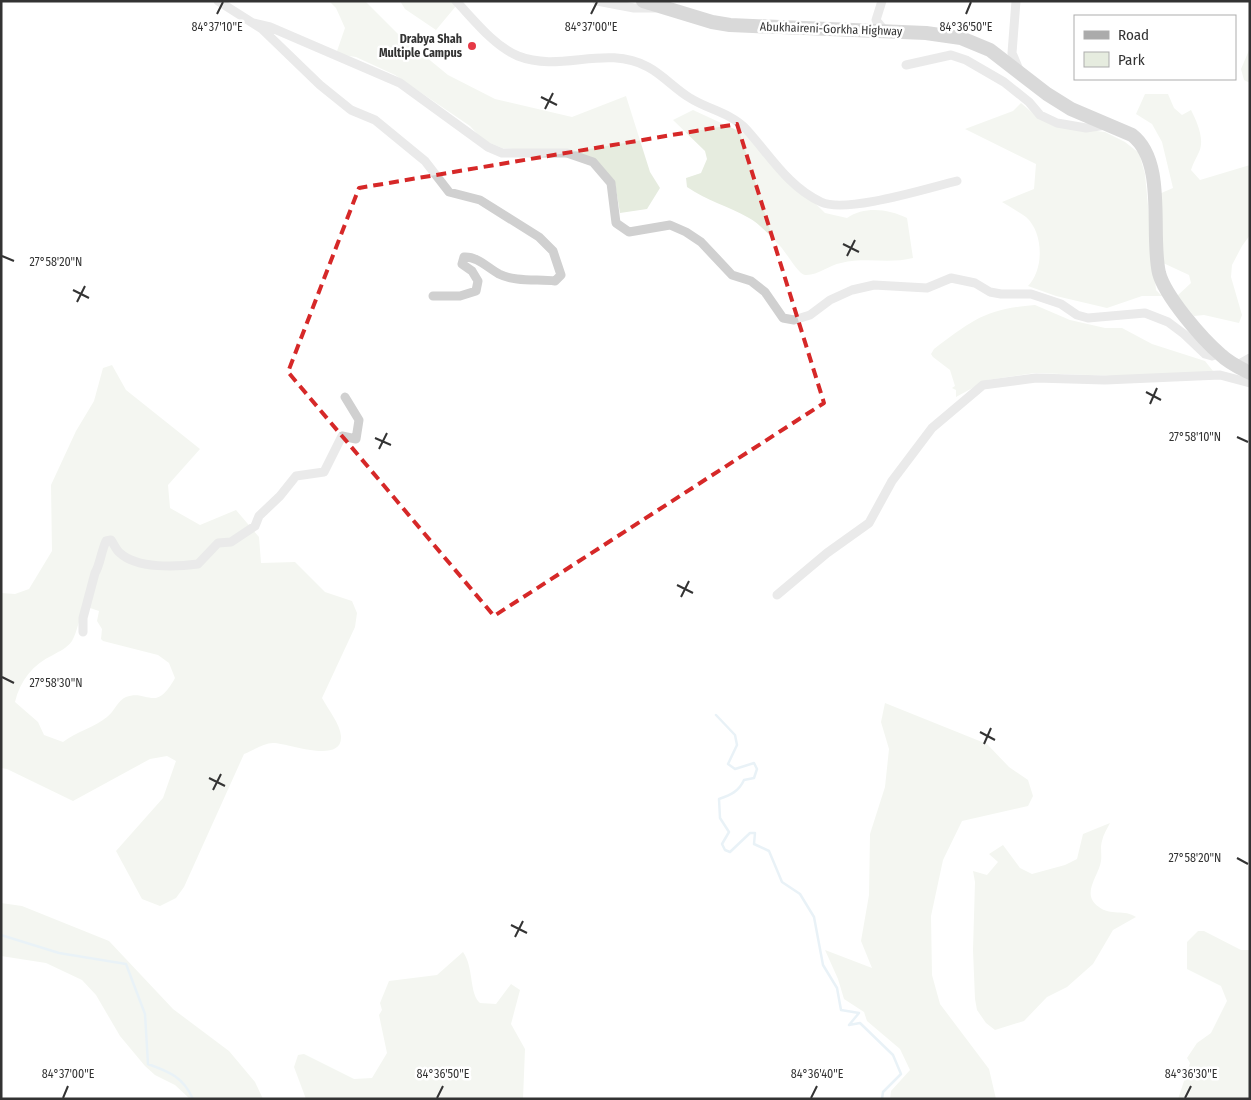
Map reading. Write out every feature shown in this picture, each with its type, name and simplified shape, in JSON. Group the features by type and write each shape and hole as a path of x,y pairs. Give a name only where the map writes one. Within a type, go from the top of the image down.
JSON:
{"main road":[{"name":"Abukhaireni-Gorkha Highway","path":"643,1 660,8 730,25 926,33 970,41 990,50 1071,109 1132,135 1146,150 1152,176 1159,272 1168,295 1219,354 1250,373"}],"street":[{"path":"218,1 262,28 320,85 351,110 375,120 425,161 449,192 480,200 539,237 554,251 561,275 555,281 502,276 472,256 464,257 462,264 472,271 478,282 476,290 460,296 433,296"},
{"path":"456,1 501,45 522,57 562,62 617,57 634,60 647,66 663,76 692,100 720,112 745,128 762,151 793,182 821,202 836,206 856,205 957,181"},
{"path":"597,1 634,8 660,8"},
{"path":"882,1 876,20 885,31"},
{"path":"1016,1 1012,53 1021,74"},
{"path":"252,23 270,27 400,83 488,147 502,153 567,153 594,162 610,183 616,223 628,232 670,225 686,232 701,242 732,275 751,282 765,292 782,318 794,320 810,315 830,300 852,290 874,285 927,288 951,278 975,283 990,292 1031,294 1061,304 1077,315 1088,318 1145,313 1168,322 1205,354 1212,356 1219,354"},
{"path":"906,65 951,55 966,60 1004,82 1029,102 1040,115 1057,123 1086,128 1109,124"},
{"path":"1236,366 1250,358"},
{"path":"777,595 827,553 869,523 892,481 932,428 983,385 1036,378 1105,380 1220,375 1250,383"},
{"path":"84,632 83,618 94,573 99,567 99,556 106,541 111,540 119,553 137,562 162,566 198,564 218,544 231,542 255,526 259,516 280,496 296,476 324,472 342,436 356,439 360,420 345,397"}],"highlighted area":[{"path":"737,124 824,403 494,616 288,372 359,188"}],"green space":[{"path":"329,1 365,1 398,34 448,75 495,99 572,117 626,96 650,172 660,188 647,209 620,213 615,183 601,166 544,152 502,148 483,140 470,126 395,75 356,57 336,54 345,28 336,8"},
{"path":"400,1 452,1 456,6 436,30 405,9"},
{"path":"1250,48 1250,83 1244,80 1241,69"},
{"path":"1145,94 1168,94 1174,108 1182,115 1191,110 1201,136 1201,147 1191,170 1200,180 1250,165 1250,235 1232,265 1231,277 1242,315 1239,323 1204,315 1194,316 1177,296 1191,283 1189,275 1161,262 1159,194 1173,188 1162,142 1152,124 1136,114"},
{"path":"1021,103 1037,117 1054,126 1105,132 1125,142 1139,153 1145,174 1156,290 1162,296 1142,296 1107,308 1056,296 1028,286 1037,271 1039,261 1039,242 1036,232 1026,217 1002,202 1034,189 1036,164 965,129 1013,111"},
{"path":"693,110 745,134 825,213 847,218 861,212 877,210 907,218 913,258 904,260 850,261 836,264 814,274 802,274 780,246 757,224 749,218 687,187 686,178 701,173 707,159 705,151 673,120"},
{"path":"1035,305 1070,320 1105,328 1122,328 1152,344 1205,361 1213,371 1145,377 1035,373 987,380 956,397 956,390 952,388 955,386 950,370 933,357 931,354 934,349 970,323 991,313 1004,309"},
{"path":"112,365 126,390 200,449 168,485 170,508 200,525 236,510 259,537 261,563 295,562 325,592 352,601 357,613 355,627 322,698 340,731 339,745 324,751 269,743 244,754 184,887 176,898 160,906 142,899 116,851 163,798 176,761 167,756 150,759 73,801 7,769 1,768 1,593 15,594 29,589 52,551 51,485 76,431 94,401 103,368","holes":["90,608 99,611 97,621 102,629 101,639 103,641 158,655 169,663 175,678 168,689 157,698 134,695 126,697 102,721 63,742 44,735 38,722 15,702 17,694 28,674 39,663 61,651 72,641 80,619 86,611"]},
{"path":"885,703 987,744 1009,767 1028,780 1033,796 1028,806 962,821 943,860 931,916 932,975 940,1004 989,1069 996,1099 890,1099 891,1091 910,1070 900,1049 867,1021 864,1012 844,999 838,979 825,950 872,968 861,941 869,895 870,834 885,787 889,749 881,722"},
{"path":"1110,823 1104,834 1101,846 1100,867 1092,885 1091,896 1094,902 1103,910 1127,913 1136,917 1113,930 1093,964 1067,987 1047,997 1024,1021 995,1030 986,1023 977,1010 975,999 973,950 975,882 973,871 987,875 998,862 989,854 1003,845 1020,868 1032,874 1065,865 1077,859 1083,834"},
{"path":"1,903 22,906 109,941 173,1009 229,1051 255,1082 263,1099 190,1099 175,1085 155,1075 120,1036 96,995 82,980 46,963 1,956"},
{"path":"1198,931 1204,931 1241,950 1250,950 1250,1099 1178,1099 1190,1063 1187,1058 1197,1043 1211,1033 1227,1001 1221,986 1187,969 1187,942"},
{"path":"463,952 469,965 474,993 480,1003 496,1004 511,984 520,990 511,1024 525,1049 523,1099 306,1099 294,1067 298,1055 304,1054 354,1079 372,1078 387,1053 379,1015 382,1010 380,1003 389,981 437,975"}],"waterway":[{"path":"716,715 735,735 737,745 728,764 735,769 754,763 757,769 754,778 744,780 734,792 719,799 720,818 729,832 722,844 725,850 730,852 750,833 755,833 754,844 769,851 782,882 800,894 814,917 823,965 837,988 841,1010 859,1013 849,1025 860,1023 893,1055 901,1074 883,1092 882,1099"},
{"path":"1,935 59,953 126,964 145,1014 148,1064 175,1076 185,1085 193,1099"}],"place":[{"name":"Drabya Shah Multiple Campus","path":"472,46"}]}
